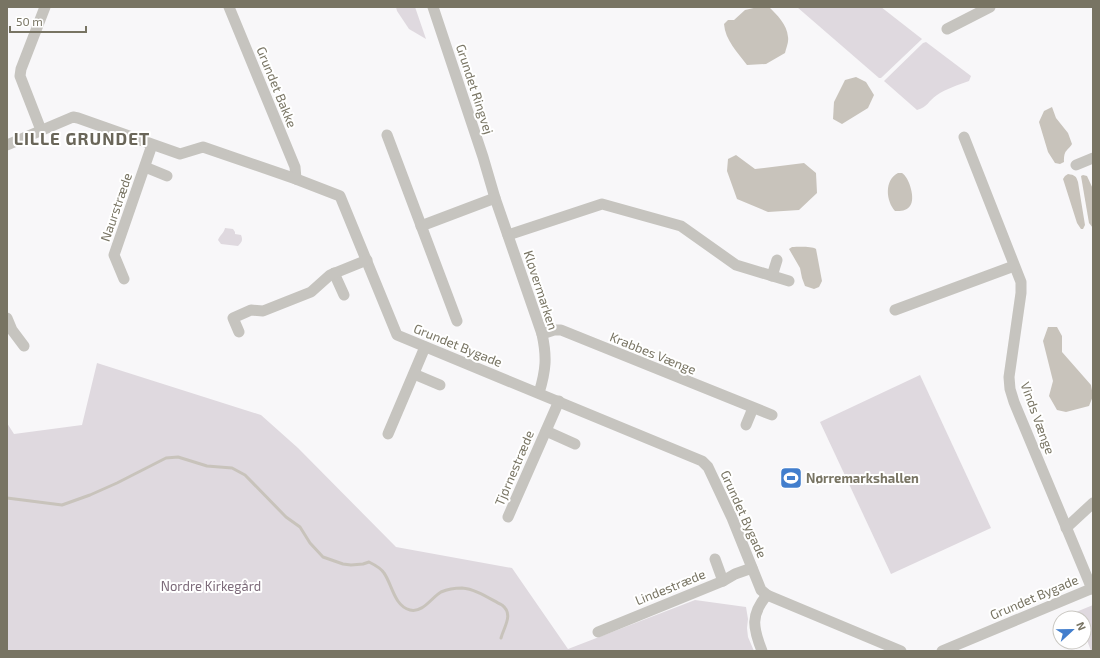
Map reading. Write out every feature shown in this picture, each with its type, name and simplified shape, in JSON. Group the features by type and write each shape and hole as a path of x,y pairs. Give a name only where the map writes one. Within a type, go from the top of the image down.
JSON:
{"street":[{"path":"41,130 20,76 21,69 45,7"},
{"name":"Grundet Bakke","path":"229,7 295,167 296,179"},
{"name":"Grundet Ringvej","path":"433,7 483,156 489,180"},
{"path":"947,29 990,7"},
{"name":"Grundet Bygade","path":"7,145 73,117 180,154 203,147 340,196 397,335 702,461 708,467 732,518 761,590 767,595"},
{"path":"387,135 458,321"},
{"name":"Vinds Vænge","path":"964,137 1021,282 1021,293 1009,377 1010,389 1014,402 1092,589"},
{"name":"Naurstræde","path":"124,279 114,255 152,145"},
{"path":"1076,165 1093,158"},
{"name":"Naurstræde","path":"145,167 168,176"},
{"name":"Kløvermarken","path":"489,180 542,334 546,355 543,379 539,393"},
{"path":"421,226 495,198"},
{"path":"508,235 602,204 681,226 736,265 789,281"},
{"path":"239,332 233,318 251,310 263,311 311,292 330,275 366,260"},
{"path":"772,276 777,260"},
{"path":"895,310 1014,266"},
{"path":"334,273 344,294"},
{"path":"7,318 12,330 24,346"},
{"name":"Krabbes Vænge","path":"542,334 554,330 561,330 772,416"},
{"path":"388,434 425,346"},
{"path":"414,374 440,385"},
{"name":"Tjørnestræde","path":"508,517 558,401"},
{"path":"746,424 753,408"},
{"name":"Tjørnestræde","path":"546,431 575,444"},
{"path":"1066,528 1093,503"},
{"path":"714,559 723,581"},
{"name":"Lindestræde","path":"598,632 752,568"},
{"name":"Grundet Bygade","path":"942,651 1092,589"},
{"path":"762,651 756,636 755,623 756,614 760,603 767,595 901,651"}],"green space":[{"path":"396,7 415,7 426,39 409,29"},
{"path":"797,7 881,7 922,39 881,78 879,78"},
{"path":"926,42 971,76 969,81 941,93 934,97 926,106 917,110 884,81 923,43"},
{"path":"225,228 233,229 235,234 241,235 242,241 238,246 221,244 218,240"},
{"name":"Nordre Kirkegård","path":"97,363 261,415 298,448 396,547 512,568 568,649 695,600 746,607 748,637 754,651 7,651 7,423 14,434 82,425"},
{"path":"920,375 991,528 891,574 820,422"},
{"path":"1093,605 1093,651 1091,650 1092,650 1092,610 1081,610"}],"shaded area":[{"path":"758,7 769,7 784,24 787,32 788,43 785,53 766,64 747,65 729,41 724,24 728,20 734,20 745,10"},
{"path":"856,77 866,82 874,95 868,108 842,124 833,119 834,102 845,80"},
{"path":"1052,107 1056,118 1068,133 1072,144 1065,153 1064,162 1060,164 1055,163 1048,152 1039,122 1044,111"},
{"path":"736,155 755,169 804,163 816,173 817,193 799,210 768,212 737,199 727,171 728,159"},
{"path":"898,173 905,175 909,183 912,194 912,203 907,209 895,211 890,202 888,191 890,180"},
{"path":"1068,174 1077,178 1085,225 1083,229 1081,229 1077,223 1063,179"},
{"path":"1081,176 1087,176 1093,189 1093,228 1089,223"},
{"path":"792,247 808,247 816,249 822,281 819,287 814,289 805,286 800,268 789,249"},
{"path":"1048,327 1057,327 1062,336 1062,352 1091,385 1093,396 1089,406 1066,412 1057,410 1049,396 1053,381 1043,341"}],"waterway":[{"path":"7,498 62,505 117,483 166,458 178,457 207,466 232,468 245,475 286,517 300,527 310,543 323,557 343,564 351,565 369,562 380,568 387,578 400,604 405,608 410,610 419,609 441,592 459,588 478,592 502,605 506,609 508,616 501,638"}],"place":[{"name":"Nørremarkshallen","path":"791,478"}],"district":[{"name":"LILLE GRUNDET","path":"82,139"}]}
